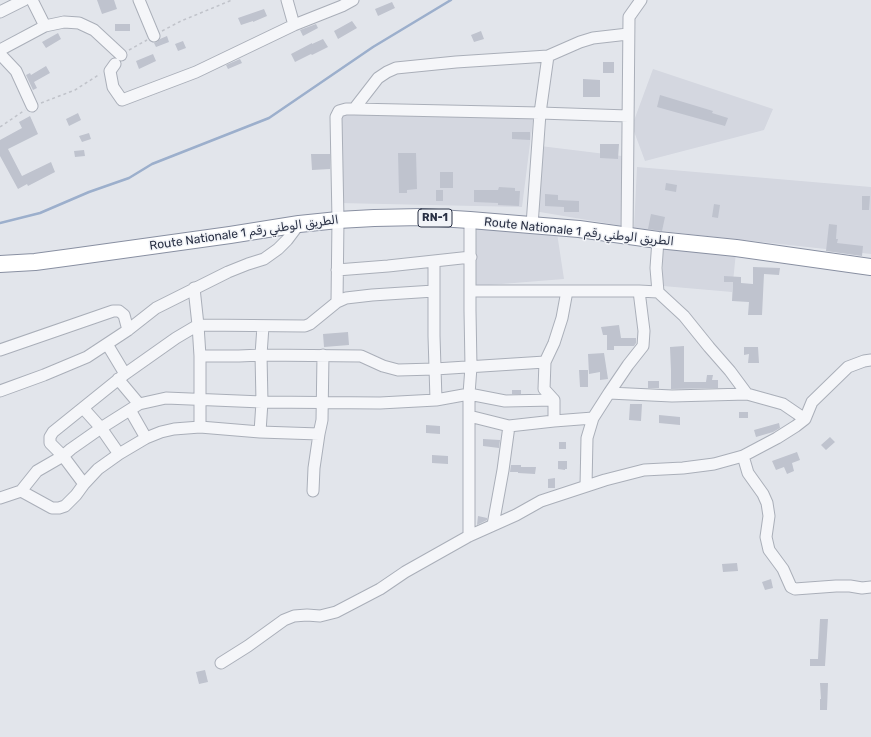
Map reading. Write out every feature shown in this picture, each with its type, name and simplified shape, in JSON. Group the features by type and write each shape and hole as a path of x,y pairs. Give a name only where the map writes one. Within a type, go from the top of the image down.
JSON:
{"highway":[{"name":"Route Nationale الطريق الوطني رقم 1","path":"0,264 35,262 299,224 338,220 422,217 579,229 871,266"}],"street":[{"path":"0,12 24,0"},
{"path":"32,0 45,26"},
{"path":"139,0 154,36"},
{"path":"287,0 294,24"},
{"path":"0,50 45,26 64,22 79,23 94,30 118,60 110,71 113,87 122,100 196,72 294,24 342,6 353,0"},
{"path":"627,236 629,17 641,0"},
{"path":"354,109 378,78 396,68 456,62 548,56 593,38 628,34"},
{"path":"0,54 16,71 32,106"},
{"path":"532,225 540,113 548,56"},
{"path":"337,302 338,220 336,117 339,111 354,109 628,116"},
{"path":"469,536 469,394 471,367 470,220"},
{"path":"0,391 87,357 128,330 156,308 228,272 264,259 283,245 299,224"},
{"path":"658,240 656,268 658,292"},
{"path":"337,270 470,257"},
{"path":"434,261 436,400"},
{"path":"194,288 200,356 200,427"},
{"path":"84,484 63,456 50,443 50,437 53,432 122,377 176,338 198,325 305,326 310,324 337,302 346,298 434,291"},
{"path":"470,291 658,292 674,305 684,316 708,347 730,371 747,394"},
{"path":"554,421 554,400 544,389 545,362 562,318 567,291"},
{"path":"586,486 588,438 593,418 628,365 643,346 643,320 639,291"},
{"path":"0,350 113,311 119,311 124,315 128,330"},
{"path":"260,432 263,326"},
{"path":"107,344 135,407 146,438"},
{"path":"313,491 318,434 322,420 323,355"},
{"path":"200,356 361,356 383,366 398,370 545,362"},
{"path":"221,663 284,620 294,616 320,616 336,612 380,590 405,572 469,536 541,501 586,486 644,470 683,468 714,464 743,456 777,438 805,419 812,402 848,367 871,360"},
{"path":"609,393 672,396 747,394 783,404 805,419"},
{"path":"0,498 21,490 37,471 63,456 101,428 135,407 166,398 262,402 380,404 436,400 469,394 505,401 554,400"},
{"path":"83,408 101,428 119,454"},
{"path":"469,416 509,426 593,418"},
{"path":"493,525 509,426"},
{"path":"21,490 52,508 65,506 98,469 119,454 146,438 174,429 200,427 260,432 318,434"},
{"path":"743,456 748,472 763,494 767,503 769,516 766,537 769,550 783,569 790,587 795,589 836,586 862,588 871,587"}],"shaded area":[{"path":"653,69 773,109 764,130 645,161 632,126"},
{"path":"340,112 534,112 522,207 338,203"},
{"path":"532,145 622,156 625,179 623,226 528,210"},
{"path":"637,167 871,187 871,254 634,228"},
{"path":"475,226 557,233 564,279 476,286"},
{"path":"663,247 736,252 732,292 663,286"}],"building":[{"path":"97,0 114,0 117,9 102,14"},
{"path":"392,2 395,8 378,16 375,9"},
{"path":"264,9 267,16 241,25 238,18"},
{"path":"352,21 357,28 338,39 334,31"},
{"path":"115,24 130,24 130,31 115,31"},
{"path":"316,24 318,28 303,36 300,30"},
{"path":"481,31 484,39 474,42 471,35"},
{"path":"58,33 61,39 46,48 42,42"},
{"path":"167,36 169,42 156,47 154,43"},
{"path":"323,39 328,47 295,62 291,54"},
{"path":"183,41 186,48 178,51 175,44"},
{"path":"153,54 156,61 139,69 136,61"},
{"path":"240,59 242,63 228,69 226,65"},
{"path":"603,62 614,62 614,73 603,73"},
{"path":"46,66 50,73 34,82 37,88 33,90 26,75 30,73 31,75"},
{"path":"583,79 600,80 600,97 583,97"},
{"path":"660,95 713,111 712,113 728,118 725,126 657,107"},
{"path":"78,113 81,120 69,126 66,119"},
{"path":"30,116 38,134 8,149 22,176 51,162 55,172 28,186 27,184 18,189 0,156 0,140 22,128 19,122"},
{"path":"512,132 530,132 530,140 512,139"},
{"path":"89,133 91,139 82,142 79,136"},
{"path":"600,144 619,144 618,159 600,158"},
{"path":"84,150 85,156 75,157 74,151"},
{"path":"398,153 416,153 417,189 407,190 407,193 399,193"},
{"path":"311,154 330,154 330,169 312,170"},
{"path":"440,172 453,172 453,188 440,188"},
{"path":"666,183 677,185 676,192 665,190"},
{"path":"499,187 515,188 515,191 520,191 519,206 474,202 474,190 498,190"},
{"path":"436,190 443,190 443,201 436,201"},
{"path":"545,194 558,195 558,200 579,201 579,212 564,212 564,207 545,206"},
{"path":"862,196 870,196 869,210 862,210"},
{"path":"714,204 720,205 718,218 712,217"},
{"path":"651,214 665,217 662,231 648,229"},
{"path":"829,224 837,225 837,243 863,246 862,256 826,251"},
{"path":"753,267 780,268 779,275 764,274 762,315 748,315 749,302 732,301 733,282 724,282 724,276 741,277 741,283 753,284"},
{"path":"619,325 621,338 636,338 636,343 634,346 614,346 614,350 607,350 607,335 603,335 601,327"},
{"path":"348,332 349,345 324,347 323,334"},
{"path":"684,346 684,382 706,382 707,375 713,375 712,380 718,380 718,388 671,389 670,347"},
{"path":"744,347 758,347 759,363 748,363 749,354 744,355"},
{"path":"604,353 608,379 600,380 600,372 589,374 588,354"},
{"path":"579,370 588,370 588,387 580,387"},
{"path":"648,381 659,381 659,388 648,388"},
{"path":"512,390 521,390 521,394 512,394"},
{"path":"630,404 642,404 641,421 629,420"},
{"path":"739,412 748,412 748,418 739,418"},
{"path":"659,415 680,417 680,425 659,423"},
{"path":"779,423 780,428 773,432 756,437 754,430"},
{"path":"426,425 440,426 440,434 426,433"},
{"path":"830,437 835,442 826,450 821,445"},
{"path":"483,439 500,440 499,448 483,446"},
{"path":"559,442 566,442 566,449 559,449"},
{"path":"797,452 800,460 792,463 794,471 787,474 784,467 776,470 772,461"},
{"path":"432,455 448,456 448,464 432,463"},
{"path":"558,461 567,461 567,469 558,469"},
{"path":"511,465 536,467 535,474 510,472"},
{"path":"555,478 555,488 548,488 548,479"},
{"path":"478,516 487,518 487,520 477,525"},
{"path":"737,563 738,571 723,572 722,564"},
{"path":"771,579 773,588 765,590 762,582"},
{"path":"820,619 828,619 825,666 810,666 810,659 818,659"},
{"path":"205,670 208,682 199,684 196,672"},
{"path":"820,683 828,683 827,710 820,710"}],"waterway":[{"path":"0,223 40,213 89,192 129,178 152,164 269,118 373,47 451,0"}]}
